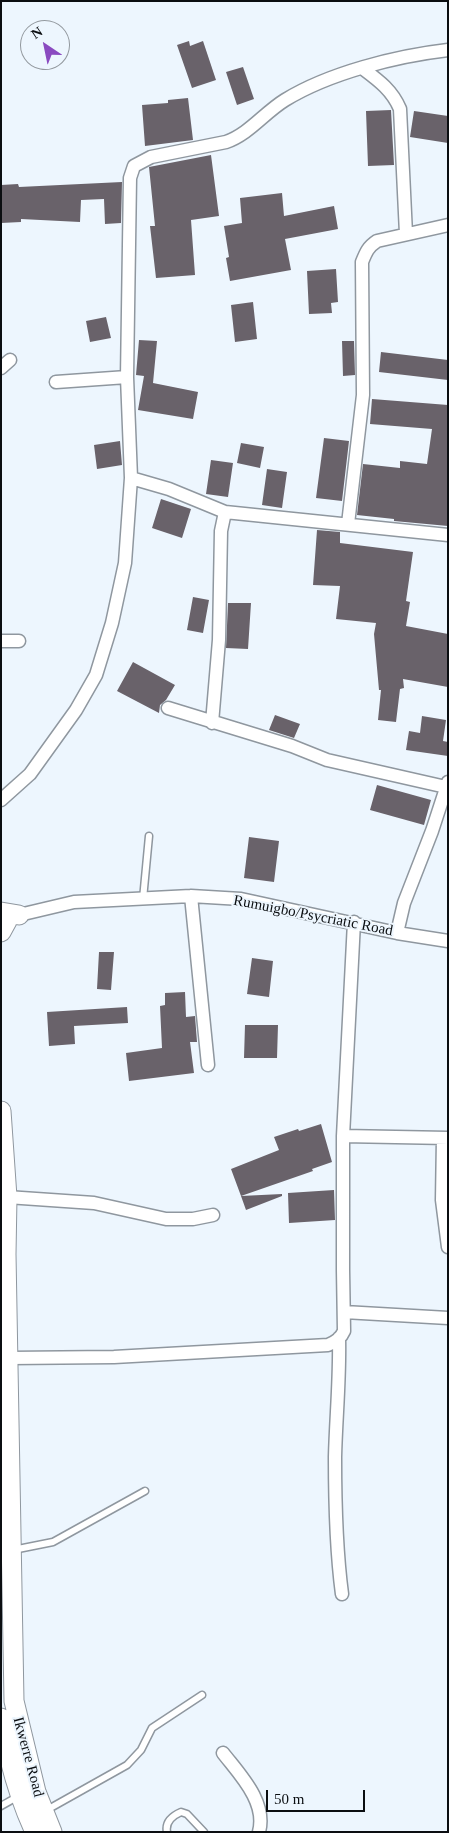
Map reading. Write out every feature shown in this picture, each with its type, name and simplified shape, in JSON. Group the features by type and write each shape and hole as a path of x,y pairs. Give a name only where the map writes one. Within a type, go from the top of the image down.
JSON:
{"main road":[{"name":"Ikwerre Road","path":"1,1111 7,1197 6,1254 14,1701 36,1792 52,1832"},
{"name":"Ikwerre Road","path":"1,1718 7,1751 20,1795 34,1832"}],"street":[{"path":"1,800 30,774 76,710 96,675 112,623 124,563 131,478 127,377 130,178 134,166 151,156 236,138 271,110 310,86 362,68 448,50"},
{"path":"362,68 382,83 395,96 400,108 406,234"},
{"path":"348,524 363,396 362,262 368,248 378,241 448,225"},
{"path":"56,382 127,377"},
{"path":"131,478 169,489 225,512 448,535"},
{"path":"212,722 219,640 221,531 225,512"},
{"path":"1,641 19,641"},
{"path":"168,708 292,746 327,760 447,784 432,831 404,903 398,933"},
{"path":"191,896 208,1066"},
{"name":"Rumuigbo/Psycriatic Road","path":"6,921 74,902 191,896 241,899 398,933 448,941"},
{"path":"9,1358 114,1357 209,1352 328,1344 339,1338 344,1331 344,1136 354,922"},
{"path":"344,1136 445,1138 442,1200 448,1247"},
{"path":"7,1197 102,1204 166,1219 193,1219 213,1215"},
{"path":"344,1312 448,1318"},
{"path":"339,1338 340,1385 336,1475 338,1561 342,1594"},
{"path":"223,1753 252,1790 261,1822 259,1832"}],"lane":[{"path":"143,899 149,836"},
{"path":"12,1550 53,1542 145,1491"},
{"path":"44,1812 127,1765 141,1750 152,1728 202,1695"},
{"path":"1,1806 20,1795"},
{"path":"167,1832 166,1826 171,1818 180,1812 187,1814 204,1832"}],"building":[{"path":"189,41 190,46 203,41 216,80 192,88 177,45"},
{"path":"243,67 254,99 237,105 226,72"},
{"path":"188,98 193,140 145,146 142,105 168,103 168,100"},
{"path":"391,110 394,165 368,166 366,111"},
{"path":"414,111 448,116 448,143 410,137"},
{"path":"211,155 219,216 191,220 195,275 156,278 150,226 155,226 149,167"},
{"path":"122,182 121,223 105,224 104,199 81,200 80,222 21,219 21,222 1,223 1,185 18,184 19,187"},
{"path":"282,193 284,216 334,206 338,229 285,239 291,270 230,281 226,258 229,257 224,226 242,223 240,198"},
{"path":"336,269 338,302 331,303 332,313 309,314 307,271"},
{"path":"253,302 257,339 235,342 231,305"},
{"path":"106,317 111,338 90,342 86,321"},
{"path":"139,340 157,341 153,383 198,392 193,419 138,410 144,376 136,375"},
{"path":"342,341 354,341 355,375 343,376"},
{"path":"381,352 448,360 448,380 379,372"},
{"path":"372,399 448,405 448,526 394,521 394,519 357,515 363,464 400,468 400,461 427,464 432,429 370,424"},
{"path":"324,438 349,441 342,501 316,498"},
{"path":"120,441 122,465 97,469 94,445"},
{"path":"241,443 264,447 260,468 237,463"},
{"path":"211,460 233,463 228,497 206,494"},
{"path":"267,469 287,472 282,508 262,505"},
{"path":"161,499 191,509 182,538 152,528"},
{"path":"317,530 340,532 340,543 413,552 406,601 410,602 406,626 448,634 448,687 403,679 404,688 400,689 396,722 378,720 381,690 379,690 374,634 376,623 336,619 340,586 313,585"},
{"path":"193,597 209,600 203,633 187,630"},
{"path":"228,603 251,603 248,649 226,648"},
{"path":"133,662 175,685 166,700 160,705 159,713 117,691"},
{"path":"275,715 300,724 294,738 269,730"},
{"path":"422,716 446,720 443,741 448,742 448,756 406,750 409,731 420,733"},
{"path":"377,785 431,800 424,825 370,810"},
{"path":"249,837 279,841 274,882 244,878"},
{"path":"99,952 114,952 111,990 97,989"},
{"path":"252,958 273,961 269,997 247,994"},
{"path":"185,992 186,1017 195,1016 197,1042 190,1042 194,1073 129,1081 126,1053 162,1048 160,1006 165,1005 165,993"},
{"path":"127,1007 128,1023 74,1026 75,1044 49,1046 47,1012"},
{"path":"245,1025 278,1025 277,1058 244,1058"},
{"path":"321,1124 332,1162 312,1169 313,1171 241,1196 231,1169 279,1150 274,1137"},
{"path":"334,1190 335,1220 289,1223 288,1193"},
{"path":"282,1194 282,1196 246,1210 241,1196"}]}
